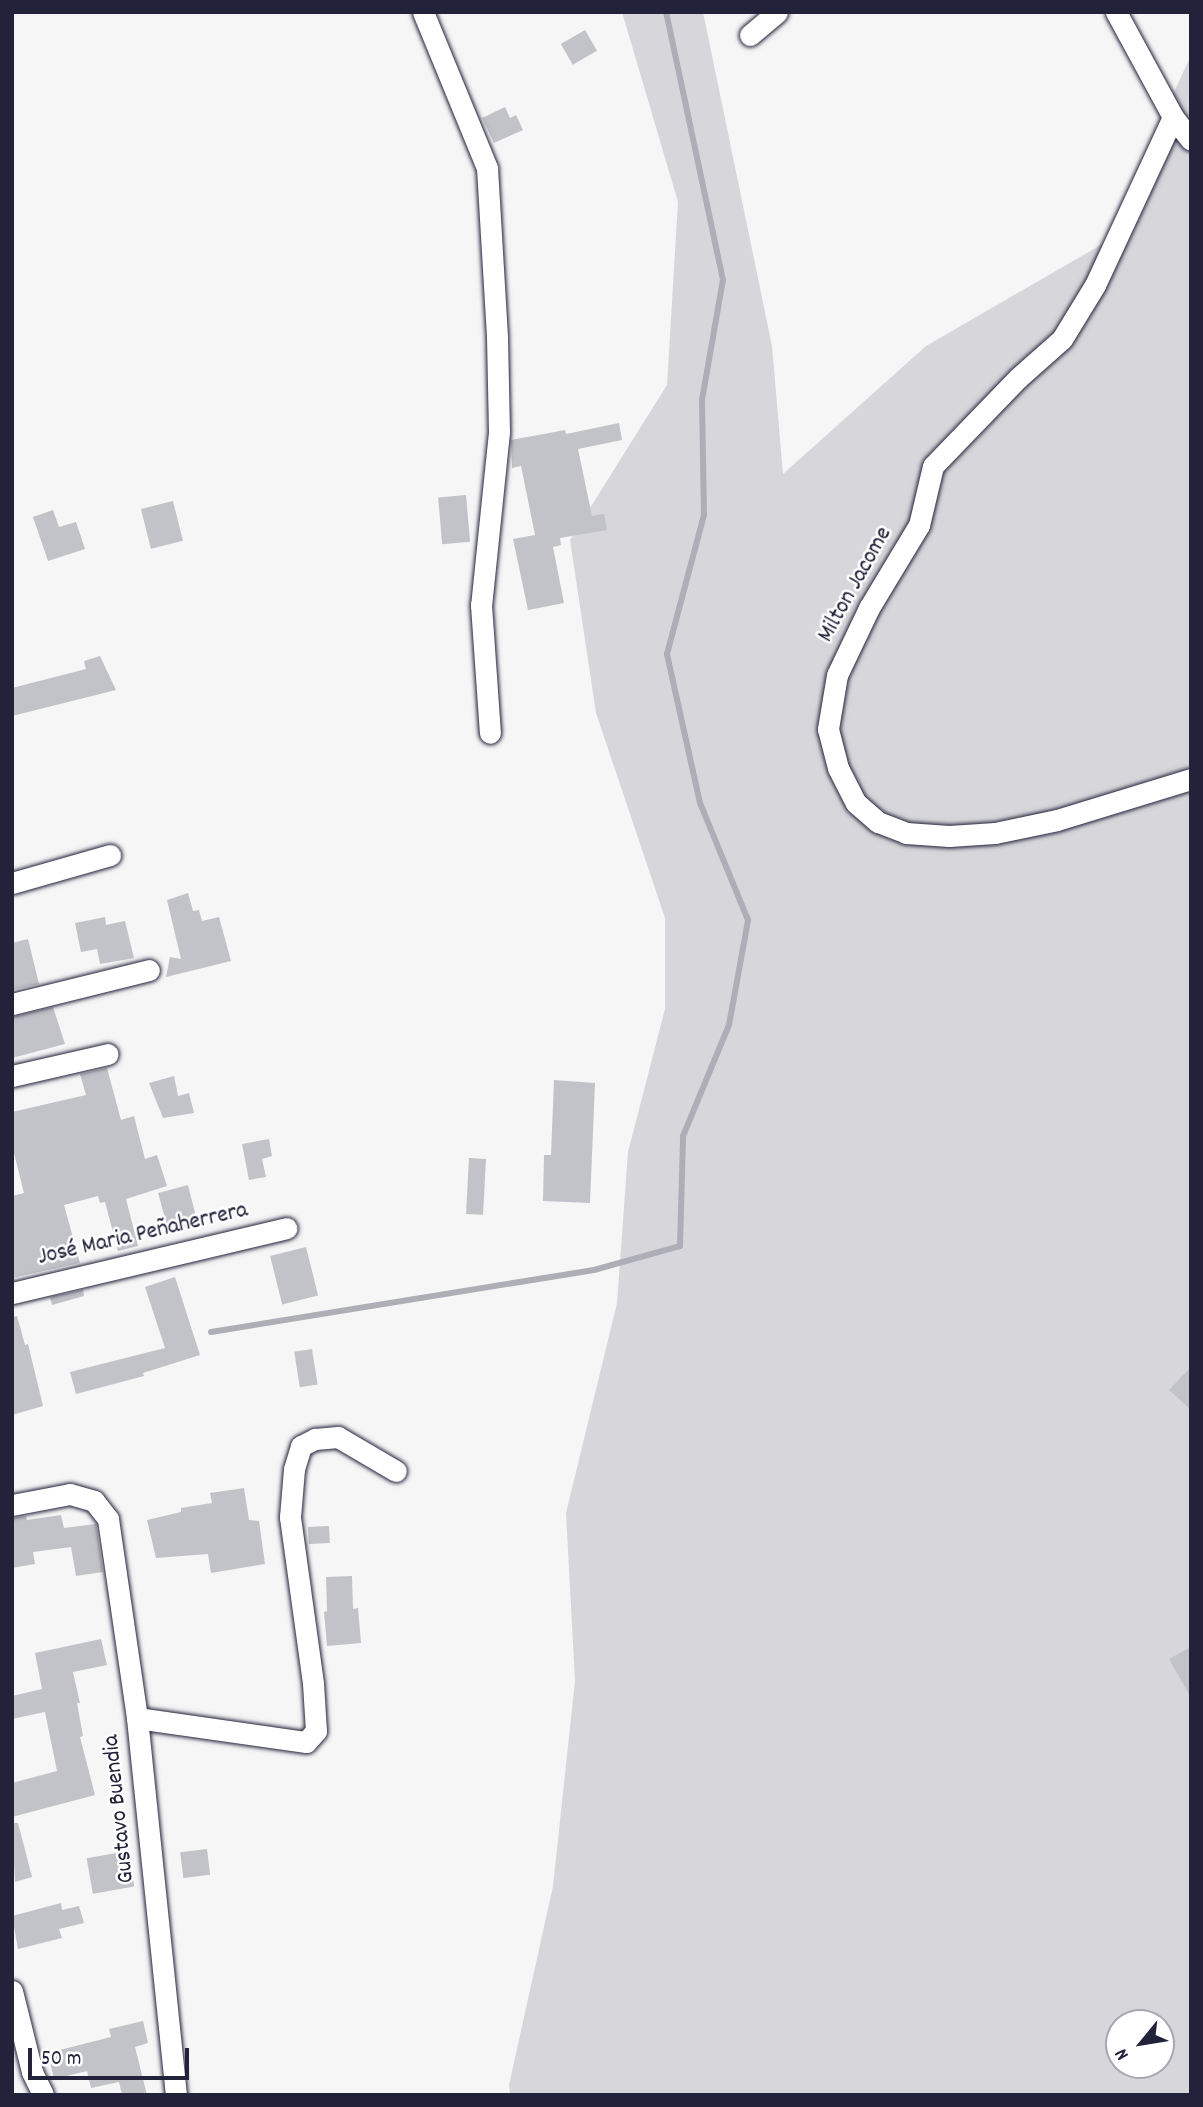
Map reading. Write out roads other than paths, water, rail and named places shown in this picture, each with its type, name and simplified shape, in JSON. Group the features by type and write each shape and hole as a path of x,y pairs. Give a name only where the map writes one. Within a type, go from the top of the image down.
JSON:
{"street":[{"path":"424,12 487,168 497,337 499,432 481,605 490,733"},
{"path":"750,35 777,12"},
{"path":"1116,12 1173,117 1191,140"},
{"name":"Milton Jacome","path":"1173,117 1096,285 1062,339 1018,378 933,466 919,525 869,608 837,675 828,729 838,768 856,803 878,822 906,833 949,836 995,833 1057,820 1191,779"},
{"path":"12,883 110,855"},
{"path":"12,1004 149,971"},
{"path":"12,1076 108,1054"},
{"name":"José Maria Peñaherrera","path":"12,1293 286,1228"},
{"path":"137,1718 306,1742 316,1731 313,1683 290,1517 294,1469 301,1446 315,1439 338,1437 396,1471"},
{"name":"Gustavo Buendia","path":"12,1505 70,1494 94,1501 108,1519 137,1718 176,2095"},
{"path":"12,1991 32,2072 43,2095"}],"waterway":[{"path":"211,1332 594,1270 680,1246 683,1136 729,1025 748,920 700,803 667,654 704,515 702,400 723,280 666,12"}]}
